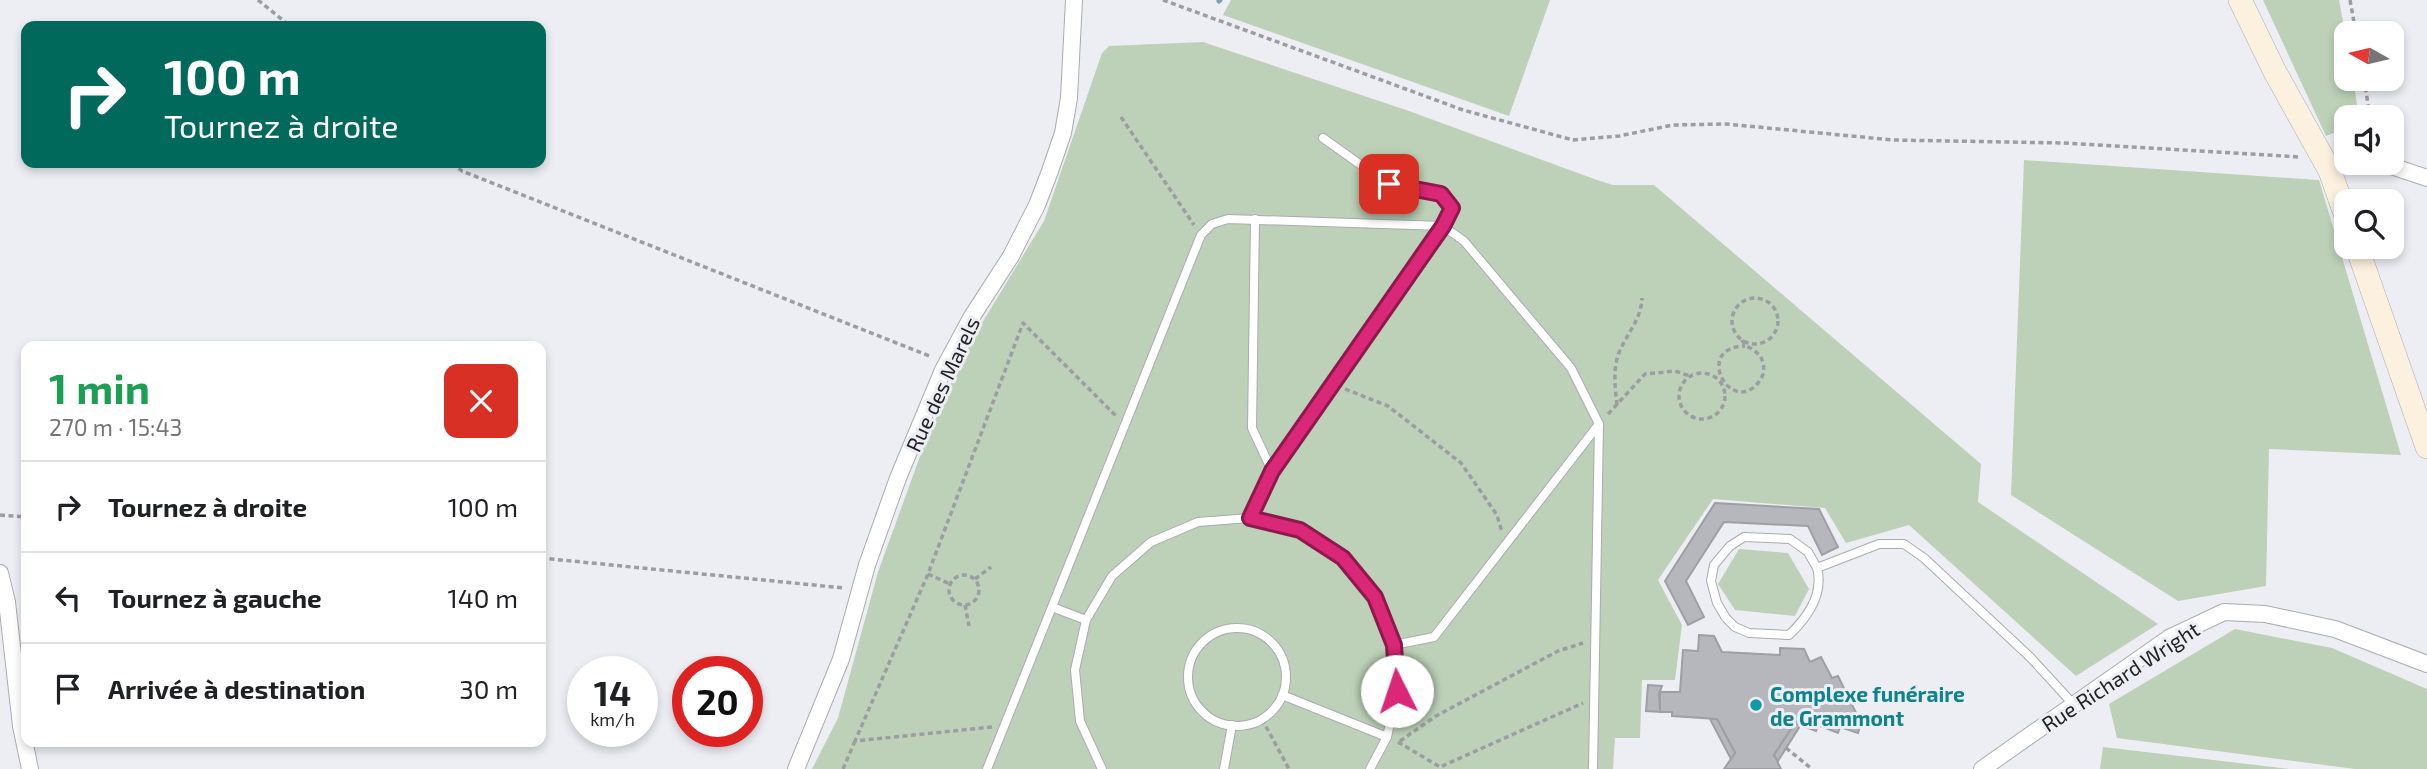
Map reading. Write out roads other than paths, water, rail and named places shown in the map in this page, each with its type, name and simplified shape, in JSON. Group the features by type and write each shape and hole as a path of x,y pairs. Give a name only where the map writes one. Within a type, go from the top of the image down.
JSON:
{"street":[{"name":"Rue des Marels","path":"796,769 841,659 860,590 898,478 946,365 971,318 1012,256 1050,171 1063,133 1069,98 1074,0"},
{"path":"2241,0 2275,72 2319,150 2334,163"},
{"path":"2404,170 2427,178"},
{"path":"2361,259 2427,447"},
{"path":"0,573 7,602 21,726"},
{"name":"Rue Richard Wright","path":"1982,769 2169,638 2224,612 2265,614 2334,629 2427,664"},
{"path":"25,747 30,769"}],"lane":[{"path":"1250,518 1272,471 1443,226 1452,208 1441,194 1389,184 1323,138"},
{"path":"987,769 1201,235 1212,224 1228,219 1255,219 1443,226 1464,241 1571,368 1600,424 1594,769"},
{"path":"1255,219 1252,428 1272,471"},
{"path":"1394,645 1434,637 1600,424"},
{"path":"1102,769 1080,722 1075,670 1086,620 1112,576 1151,542 1198,522 1250,518 1300,530 1343,558 1375,597 1394,645 1397,691 1387,737 1370,769"},
{"path":"1744,537 1790,538 1808,552 1817,568 1821,583 1815,598 1802,622 1789,635 1749,633 1735,627 1717,603 1711,581 1714,565 1730,546 1744,537"},
{"path":"1817,568 1879,544 1904,544 1924,558 2020,648 2074,705"},
{"path":"1052,607 1086,620"},
{"path":"1224,629 1251,630 1264,636 1281,656 1286,682 1282,695 1277,705 1262,719 1242,726 1232,726 1207,716 1191,694 1189,667 1194,654 1212,635 1224,629"},
{"path":"1282,695 1387,737"},
{"path":"1224,769 1232,726"}],"place":[{"name":"Complexe funéraire de Grammont","path":"1756,705"}]}
